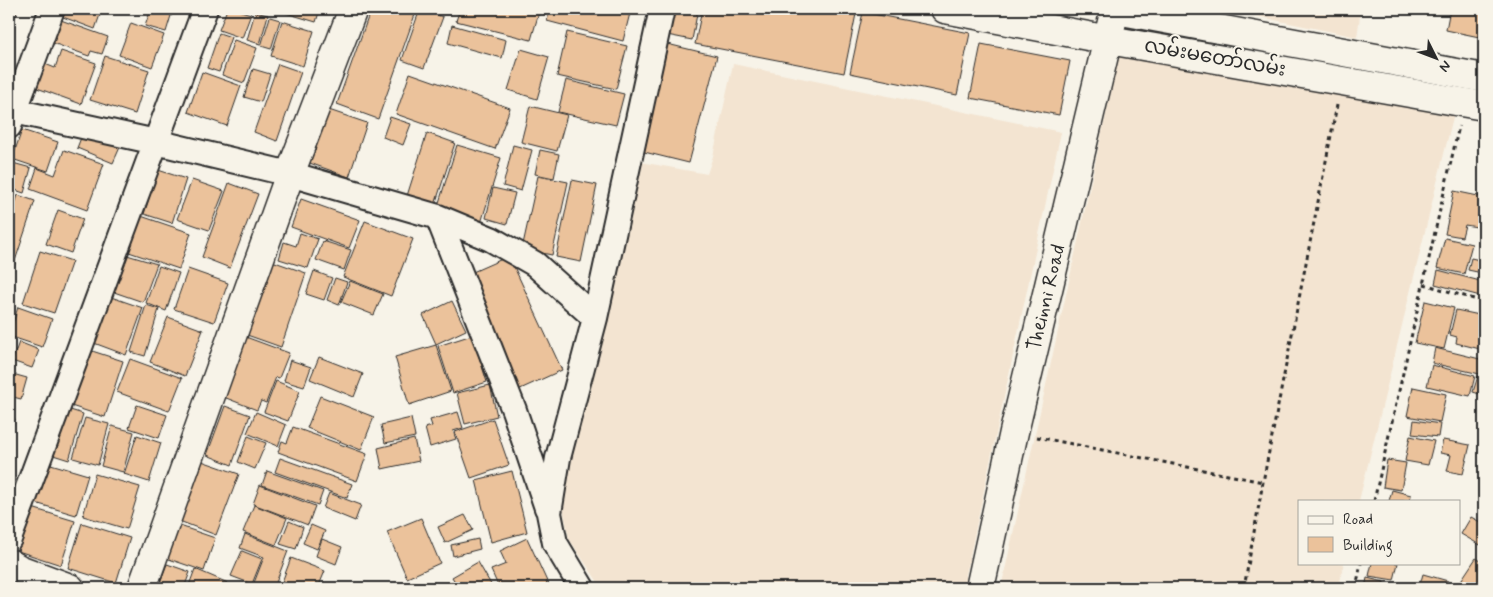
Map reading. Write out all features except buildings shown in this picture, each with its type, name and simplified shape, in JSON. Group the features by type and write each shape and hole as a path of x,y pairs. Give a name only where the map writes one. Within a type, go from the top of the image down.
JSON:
{"main road":[{"path":"142,588 290,174 353,9"},
{"name":"လမ်းမတော်လမ်း","path":"945,9 1109,40 1474,104"},
{"name":"လမ်းမတော်လမ်း","path":"1114,9 1484,78"},
{"name":"Theinni Road","path":"980,588 1014,432 1109,40 1114,9"},
{"path":"1383,88 1386,60"},
{"path":"9,564 19,570 70,588"}],"street":[{"path":"52,9 11,116 156,142 290,174 438,217 491,239 535,264 595,318"},
{"path":"9,539 205,9"},
{"path":"549,513 558,458 595,318 662,9"},
{"path":"438,217 514,410 549,513 554,543 582,588"}],"path":[{"path":"1244,588 1342,80"},
{"path":"1374,500 1424,284 1474,104"},
{"path":"1424,284 1484,302"},
{"path":"1014,432 1263,482"},
{"path":"1356,588 1361,564"}],"shaded area":[{"path":"1222,9 1361,9 1357,37"},
{"path":"1120,51 1455,109 1359,500 1298,500 1298,564 1344,564 1338,588 1001,588"},
{"path":"733,64 1061,132 963,588 602,588 569,539 561,498 635,161 707,174 713,156"}]}
